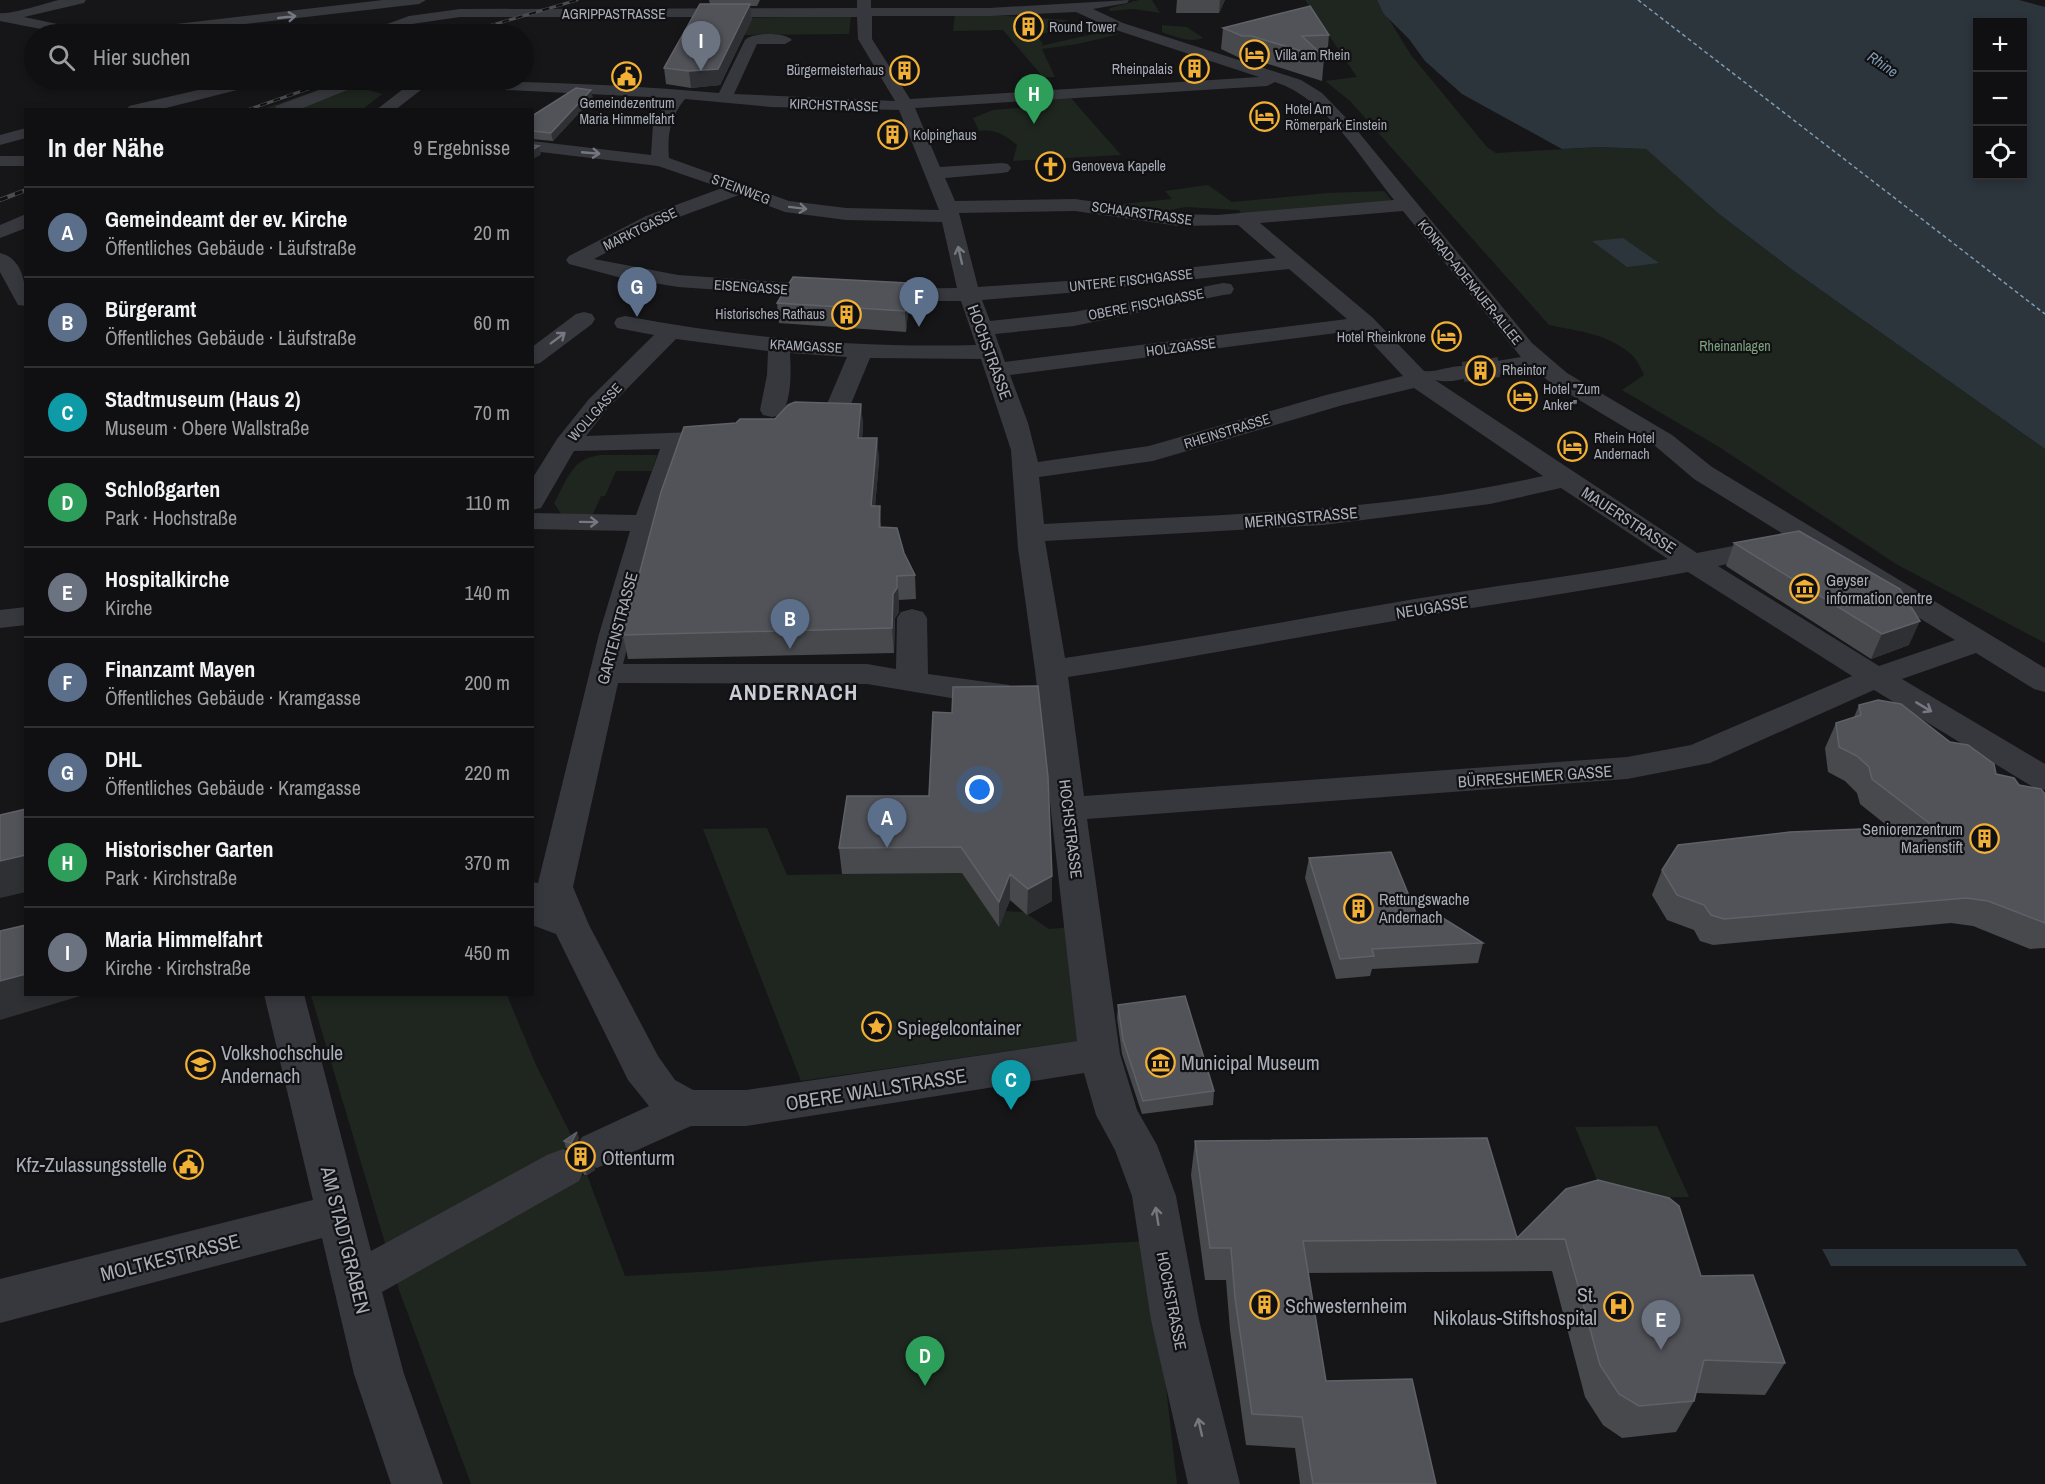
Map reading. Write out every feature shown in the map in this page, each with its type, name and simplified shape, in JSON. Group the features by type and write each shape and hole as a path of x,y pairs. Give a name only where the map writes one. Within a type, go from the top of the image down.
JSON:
{"street":[{"path":"5,18 40,4 79,0"},
{"path":"210,24 416,0 435,15"},
{"path":"1083,14 1122,0"},
{"name":"AGRIPPASTRASSE","path":"399,24 435,15 864,6 1029,10"},
{"name":"HOCHSTRASSE","path":"864,6 865,39 905,104 950,211 969,294 1024,450 1032,548 1069,809 1099,1054 1117,1115 1135,1145 1154,1196 1174,1320 1214,1484"},
{"name":"KONRAD-ADENAUER-ALLEE","path":"1029,10 1083,14 1295,83 1316,96 1345,127 1524,348 1540,362 1583,394 1663,440 1703,473 2045,682"},
{"path":"5,18 31,24"},
{"path":"10,34 24,32"},
{"path":"725,96 752,40 785,40"},
{"name":"KIRCHSTRASSE","path":"468,90 681,94 829,105 893,107 905,104 1262,82 1277,78"},
{"path":"143,108 218,90"},
{"path":"287,108 333,90"},
{"path":"387,108 411,90"},
{"path":"660,161 659,135 662,121 669,106 681,94"},
{"path":"0,140 24,134"},
{"name":"STEINWEG","path":"534,146 660,161 785,206 906,217 950,211"},
{"path":"0,161 24,161"},
{"path":"935,173 1002,168"},
{"name":"MARKTGASSE","path":"576,260 653,219 738,189"},
{"name":"SCHAARSTRASSE","path":"950,211 1075,205 1179,220 1244,220 1408,206"},
{"name":"MAUERSTRASSE","path":"1244,220 1365,323 1437,376 1566,479 1874,678 2045,779"},
{"path":"0,232 24,221"},
{"path":"0,259 11,272 24,296"},
{"name":"EISENGASSE","path":"576,260 618,271 675,281 881,295 969,294"},
{"name":"UNTERE FISCHGASSE","path":"969,294 1302,269"},
{"name":"OBERE FISCHGASSE","path":"989,350 1074,319 1302,269"},
{"path":"534,356 584,319"},
{"name":"KRAMGASSE","path":"625,323 670,332 779,346 862,350 989,350"},
{"name":"HOLZGASSE","path":"989,350 1365,323"},
{"name":"WOLLGASSE","path":"534,499 566,444 598,405 670,332"},
{"path":"772,410 778,375 779,346"},
{"path":"836,411 862,350"},
{"path":"1499,367 1540,362"},
{"name":"RHEINSTRASSE","path":"1027,471 1153,453 1335,400 1437,376"},
{"path":"566,444 720,438"},
{"name":"GARTENSTRASSE","path":"570,925 555,887 580,818 605,673 646,523 676,441"},
{"name":"MERINGSTRASSE","path":"1032,533 1323,517 1490,496 1566,479"},
{"path":"534,521 646,523"},
{"name":"NEUGASSE","path":"605,673 867,674 975,692 1052,682 1212,645 1417,608 1592,582 1811,540"},
{"path":"0,618 24,616"},
{"path":"912,618 912,682"},
{"name":"BÜRRESHEIMER GASSE","path":"1069,809 1627,768 1707,752 1874,678 1979,642"},
{"path":"534,899 542,914 570,925 642,1068 660,1092 687,1108"},
{"name":"AM STADTGRABEN","path":"285,996 379,1374 417,1484"},
{"name":"OBERE WALLSTRASSE","path":"356,1282 580,1159 687,1108 746,1108 780,1104 1099,1054"},
{"name":"MOLTKESTRASSE","path":"0,1301 340,1213"}],"green space":[{"path":"1139,0 1152,0 1160,13 1134,9 1109,11 1110,8"},
{"name":"Rheinanlagen","path":"1305,0 1377,0 1411,55 1487,147 1496,153 1600,147 1646,149 1719,214 1794,271 2045,449 2045,643 1896,564 1719,447 1622,390 1644,375 1632,355 1603,338 1549,325 1350,101 1325,81 1357,77"},
{"path":"955,13 1069,20 1046,29 1049,32 1036,35 1043,44 1040,46 1112,30 1119,34 1078,44 1042,49 1055,77 1043,77 1003,30 953,31"},
{"path":"851,16 849,34 728,35 735,18"},
{"path":"1162,25 1187,27 1203,38 1188,40 1177,37 1162,32"},
{"path":"318,90 368,90 382,94 364,108 266,108"},
{"path":"1070,97 1121,155 1013,161 1017,145 1000,134 979,131 973,118 993,110 1030,107 1030,100"},
{"path":"1208,185 1232,202 1327,193 1384,191 1392,201 1241,214 1239,210 1186,207 1141,215 1112,205 1172,199 1165,191"},
{"path":"600,455 657,455 652,471 616,471 605,496 601,496 593,514 561,514 554,503 567,478 583,461"},
{"path":"767,828 787,875 984,872 1004,915 1006,911 1024,912 1049,929 1073,927 1083,1040 801,1081 703,829"},
{"path":"311,996 507,996 536,1065 574,1141 563,1150 578,1176 587,1175 625,1276 718,1271 830,1260 1145,1241 1159,1325 1177,1484 471,1484 399,1290"},
{"path":"1657,1126 1689,1197 1605,1199 1575,1127"}],"water":[{"name":"Rhine","path":"1377,0 2019,0 2045,7 2045,449 1794,271 1719,214 1646,149 1600,147 1562,149 1462,94 1425,61 1409,39 1384,14"},
{"path":"1623,238 1659,263 1627,267 1592,241"},
{"path":"1822,1249 2017,1249 2027,1266 1831,1266"}],"building":[{"path":"700,4 750,4 718,69 689,71 664,68"},
{"path":"1310,6 1329,35 1302,36 1325,58 1251,36 1242,36 1223,28"},
{"path":"576,88 591,90 551,133 534,131 534,115"},
{"path":"793,277 908,283 905,311 777,303"},
{"path":"795,402 861,404 858,438 877,438 871,506 880,506 879,527 897,528 904,553 915,575 897,576 897,588 893,594 892,628 623,635 661,492 684,427 736,423 740,419 775,419 788,405"},
{"path":"1799,531 1900,589 1920,621 1882,634 1734,543"},
{"path":"1038,686 1048,777 1052,876 1028,889 1010,874 999,902 961,847 839,848 847,796 929,796 933,712 952,713 953,687"},
{"name":"Seniorenzentrum Marienstift","path":"1878,700 1901,704 1950,742 1968,745 1994,764 1996,774 2014,778 2019,785 2041,789 2045,794 2045,923 1988,901 1966,898 1724,919 1711,915 1704,905 1677,895 1662,870 1678,845 1790,832 1933,826 1872,779 1869,767 1857,756 1839,747 1836,723 1861,715 1859,705"},
{"path":"24,809 24,855 0,861 0,815"},
{"name":"Rettungswache Andernach","path":"1391,852 1419,920 1443,918 1483,943 1372,949 1374,956 1340,959 1309,858"},
{"path":"24,925 24,975 0,981 0,931"},
{"name":"Municipal Museum","path":"1185,996 1214,1091 1143,1101 1123,1040 1118,1005"},
{"path":"577,1132 571,1143 564,1141"},
{"path":"1487,1138 1517,1238 1566,1189 1598,1180 1669,1198 1679,1206 1701,1276 1753,1275 1785,1363 1704,1360 1694,1401 1639,1406 1619,1394 1600,1365 1565,1239 1303,1241 1326,1381 1412,1379 1436,1484 1313,1484 1302,1417 1252,1414 1235,1298 1231,1248 1210,1248 1195,1141"},
{"path":"585,1160 593,1163 582,1169"}],"ferry route":[{"path":"1638,0 2045,314"}],"tunnel":[{"path":"1463,372 1499,367"}],"railway":[{"path":"496,24 577,0"},
{"path":"253,108 305,90"},
{"path":"0,200 24,191"}],"place":[{"name":"Round Tower","path":"1028,27"},
{"name":"Villa am Rhein","path":"1254,55"},
{"name":"Rheinpalais","path":"1194,69"},
{"name":"Bürgermeisterhaus","path":"905,70"},
{"name":"Maria Himmelfahrt","path":"701,71"},
{"name":"Gemeindezentrum Maria Himmelfahrt","path":"627,76"},
{"name":"Hotel Am Römerpark Einstein","path":"1264,117"},
{"name":"Historischer Garten","path":"1034,124"},
{"name":"Kolpinghaus","path":"892,135"},
{"name":"Genoveva Kapelle","path":"1051,166"},
{"name":"Historisches Rathaus","path":"846,314"},
{"name":"DHL","path":"637,317"},
{"name":"Finanzamt Mayen","path":"919,327"},
{"name":"Hotel Rheinkrone","path":"1447,337"},
{"name":"Rheintor","path":"1481,370"},
{"name":"Hotel \"Zum Anker\"","path":"1522,397"},
{"name":"Rhein Hotel Andernach","path":"1573,446"},
{"name":"Geyser information centre","path":"1805,589"},
{"name":"Bürgeramt","path":"790,649"},
{"name":"Seniorenzentrum Marienstift","path":"1984,838"},
{"name":"Gemeindeamt der ev. Kirche","path":"887,848"},
{"name":"Rettungswache Andernach","path":"1358,908"},
{"name":"Spiegelcontainer","path":"876,1027"},
{"name":"Municipal Museum","path":"1160,1062"},
{"name":"Volkshochschule Andernach","path":"200,1064"},
{"name":"Stadtmuseum (Haus 2)","path":"1011,1110"},
{"name":"Ottenturm","path":"581,1157"},
{"name":"Kfz-Zulassungsstelle","path":"188,1164"},
{"name":"Schwesternheim","path":"1264,1305"},
{"name":"St. Nikolaus-Stiftshospital","path":"1618,1306"},
{"name":"Hospitalkirche","path":"1661,1350"},
{"name":"Schloßgarten","path":"925,1386"}],"district":[{"name":"ANDERNACH","path":"794,692"}]}
